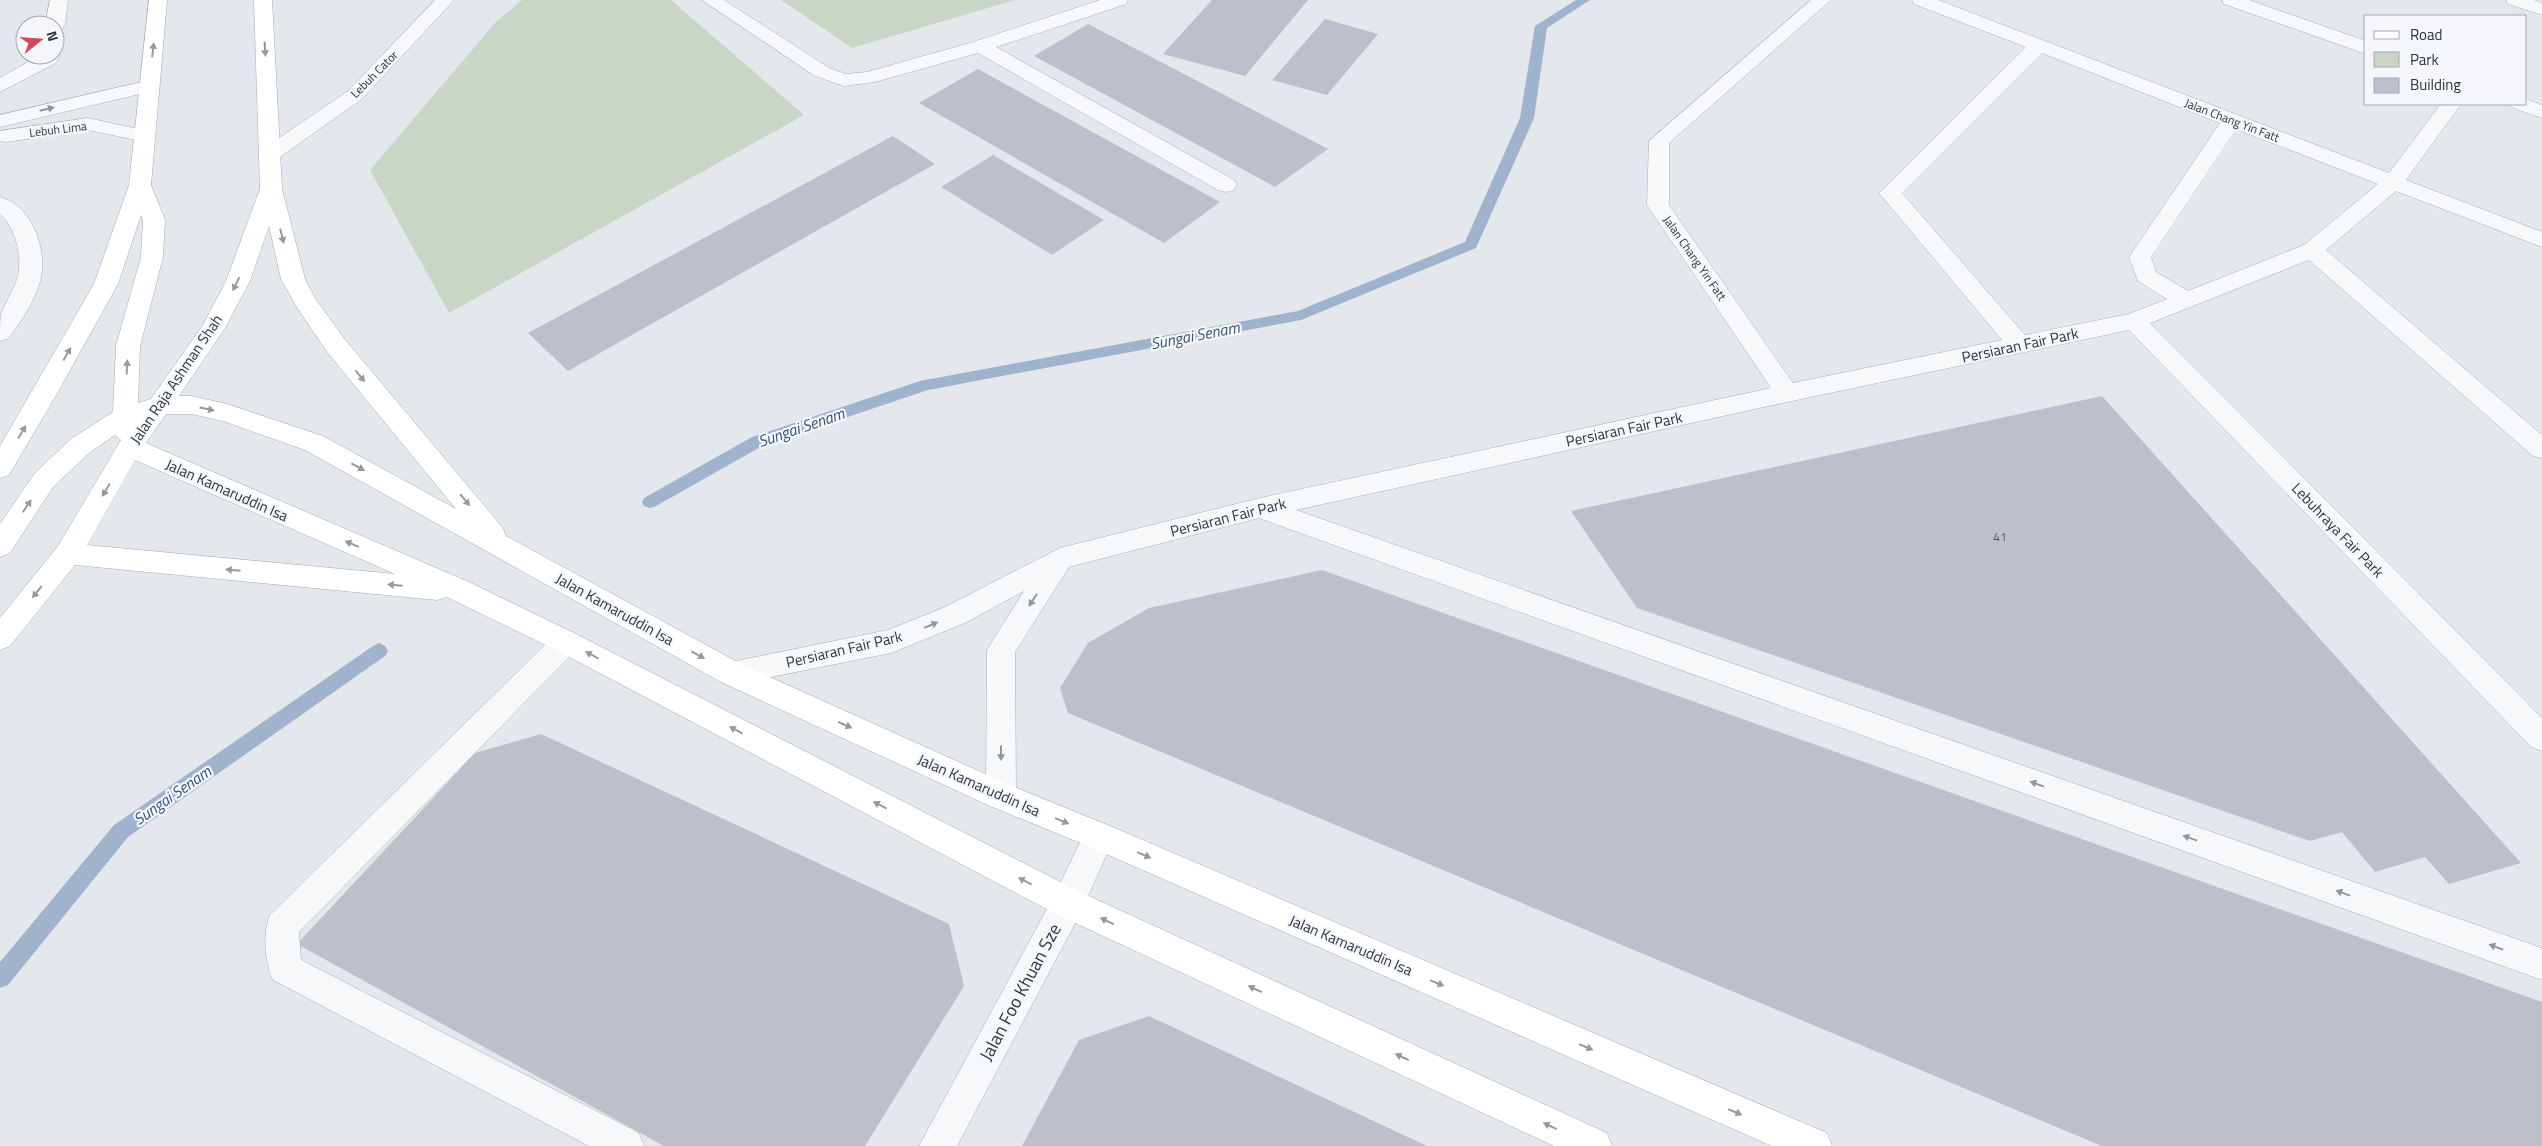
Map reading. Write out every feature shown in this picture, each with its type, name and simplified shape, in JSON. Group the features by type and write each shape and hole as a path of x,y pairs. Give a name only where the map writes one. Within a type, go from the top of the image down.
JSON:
{"main road":[{"path":"0,468 43,397 106,284 140,185 158,0"},
{"name":"Jalan Raja Ashman Shah","path":"0,638 68,554 130,447 213,328 238,281 271,189 263,0"},
{"path":"130,447 125,416 128,346 152,257 154,220 140,185"},
{"path":"271,189 293,280 306,304 337,347 372,390 503,546"},
{"name":"Jalan Kamaruddin Isa","path":"0,546 44,480 80,446 125,416 159,405 192,405 227,413 314,443 731,674 1000,796 1099,836 1814,1146"},
{"name":"Jalan Kamaruddin Isa","path":"130,447 461,591 566,642 1068,903 1594,1146"},
{"path":"68,554 461,591"}],"street":[{"path":"56,15 58,0"},
{"name":"Lebuh Cator","path":"270,154 355,95 445,0"},
{"path":"711,0 822,72 844,80 868,78 980,46 1119,0"},
{"name":"Jalan Chang Yin Fatt","path":"1788,393 1658,205 1660,141 1822,0"},
{"name":"Jalan Chang Yin Fatt","path":"1921,0 2542,240"},
{"path":"2231,0 2364,47"},
{"path":"2517,6 2542,9"},
{"path":"2020,345 1890,193 2039,45"},
{"path":"980,46 1226,185"},
{"path":"0,86 40,65"},
{"path":"0,121 150,86"},
{"name":"Persiaran Fair Park","path":"731,674 891,641 955,615 1060,559 1260,508 1788,393 2134,322 2312,250 2393,182 2450,105"},
{"path":"2523,105 2542,112"},
{"path":"2187,300 2146,276 2140,257 2232,120"},
{"name":"Lebuh Lima","path":"0,138 88,124 145,136"},
{"path":"0,204 6,207 27,234 30,276 8,325 0,333"},
{"path":"2312,250 2542,449"},
{"name":"Lebuhraya Fair Park","path":"2134,322 2542,738"},
{"path":"1260,508 2542,964"},
{"path":"1000,796 1002,650 1060,559"},
{"path":"566,642 282,926 285,970 626,1146"},
{"name":"Jalan Foo Khuan Sze","path":"937,1146 1068,903 1099,836"}],"green space":[{"path":"522,0 671,0 804,115 449,313 370,170 495,23"},
{"path":"781,0 1015,0 852,48"}],"building":[{"path":"1212,0 1308,0 1245,76 1163,54"},
{"path":"1325,19 1378,34 1327,95 1272,80"},
{"path":"1088,24 1328,149 1275,187 1034,56"},
{"path":"978,69 1220,202 1164,243 919,103"},
{"path":"893,136 935,164 568,371 528,333"},
{"path":"993,155 1104,220 1052,255 941,187"},
{"path":"2102,396 2521,863 2449,884 2425,857 2375,872 2342,832 2310,841 1637,608 1571,511"},
{"path":"1322,570 2542,1002 2542,1146 2102,1146 1068,713 1060,688 1088,643 1149,608"},
{"path":"541,734 949,924 964,986 865,1146 664,1146 297,944 475,753"},
{"path":"1149,1016 1427,1146 1022,1146 1079,1040"}],"waterway":[{"name":"Sungai Senam","path":"650,502 758,441 926,385 1301,315 1471,245 1527,118 1541,26 1584,0"},
{"name":"Sungai Senam","path":"0,978 121,831 379,651"}]}
